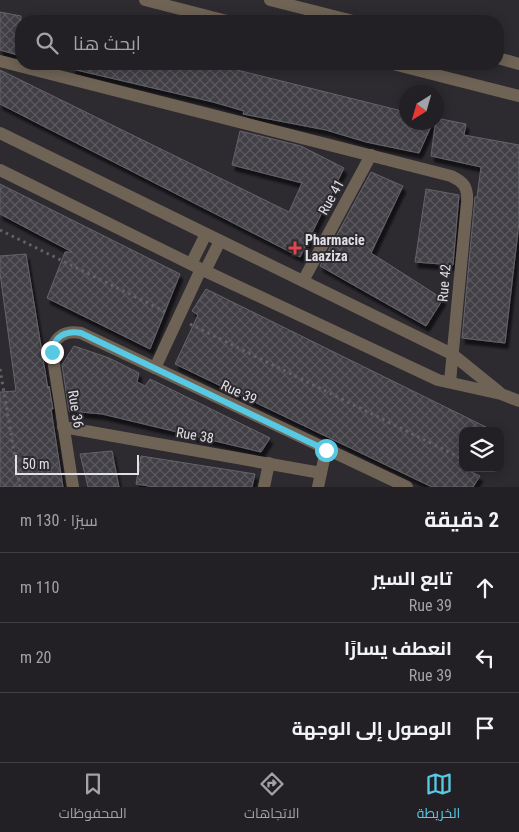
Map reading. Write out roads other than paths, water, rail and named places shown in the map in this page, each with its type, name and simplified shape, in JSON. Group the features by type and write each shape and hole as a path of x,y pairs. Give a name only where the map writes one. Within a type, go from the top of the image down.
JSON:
{"street":[{"path":"144,0 203,15"},
{"path":"270,0 329,15"},
{"path":"504,60 519,64"},
{"path":"0,61 15,65"},
{"path":"36,70 371,155"},
{"path":"417,70 519,96"},
{"path":"0,133 452,354 501,394"},
{"name":"Rue 42","path":"371,155 451,176 461,181 467,187 450,382"},
{"name":"Rue 41","path":"303,281 371,155"},
{"path":"0,170 199,268 438,380 501,394 519,401"},
{"path":"155,368 199,268 206,234"},
{"path":"199,268 220,241"},
{"name":"Rue 39","path":"59,337 70,332 81,333 406,487"},
{"name":"Rue 36","path":"59,337 54,344 52,352 73,487"},
{"name":"Rue 38","path":"63,427 321,473"},
{"path":"318,487 326,450"},
{"path":"264,487 269,463"}],"place":[{"name":"Pharmacie Laaziza","path":"295,248"}]}
